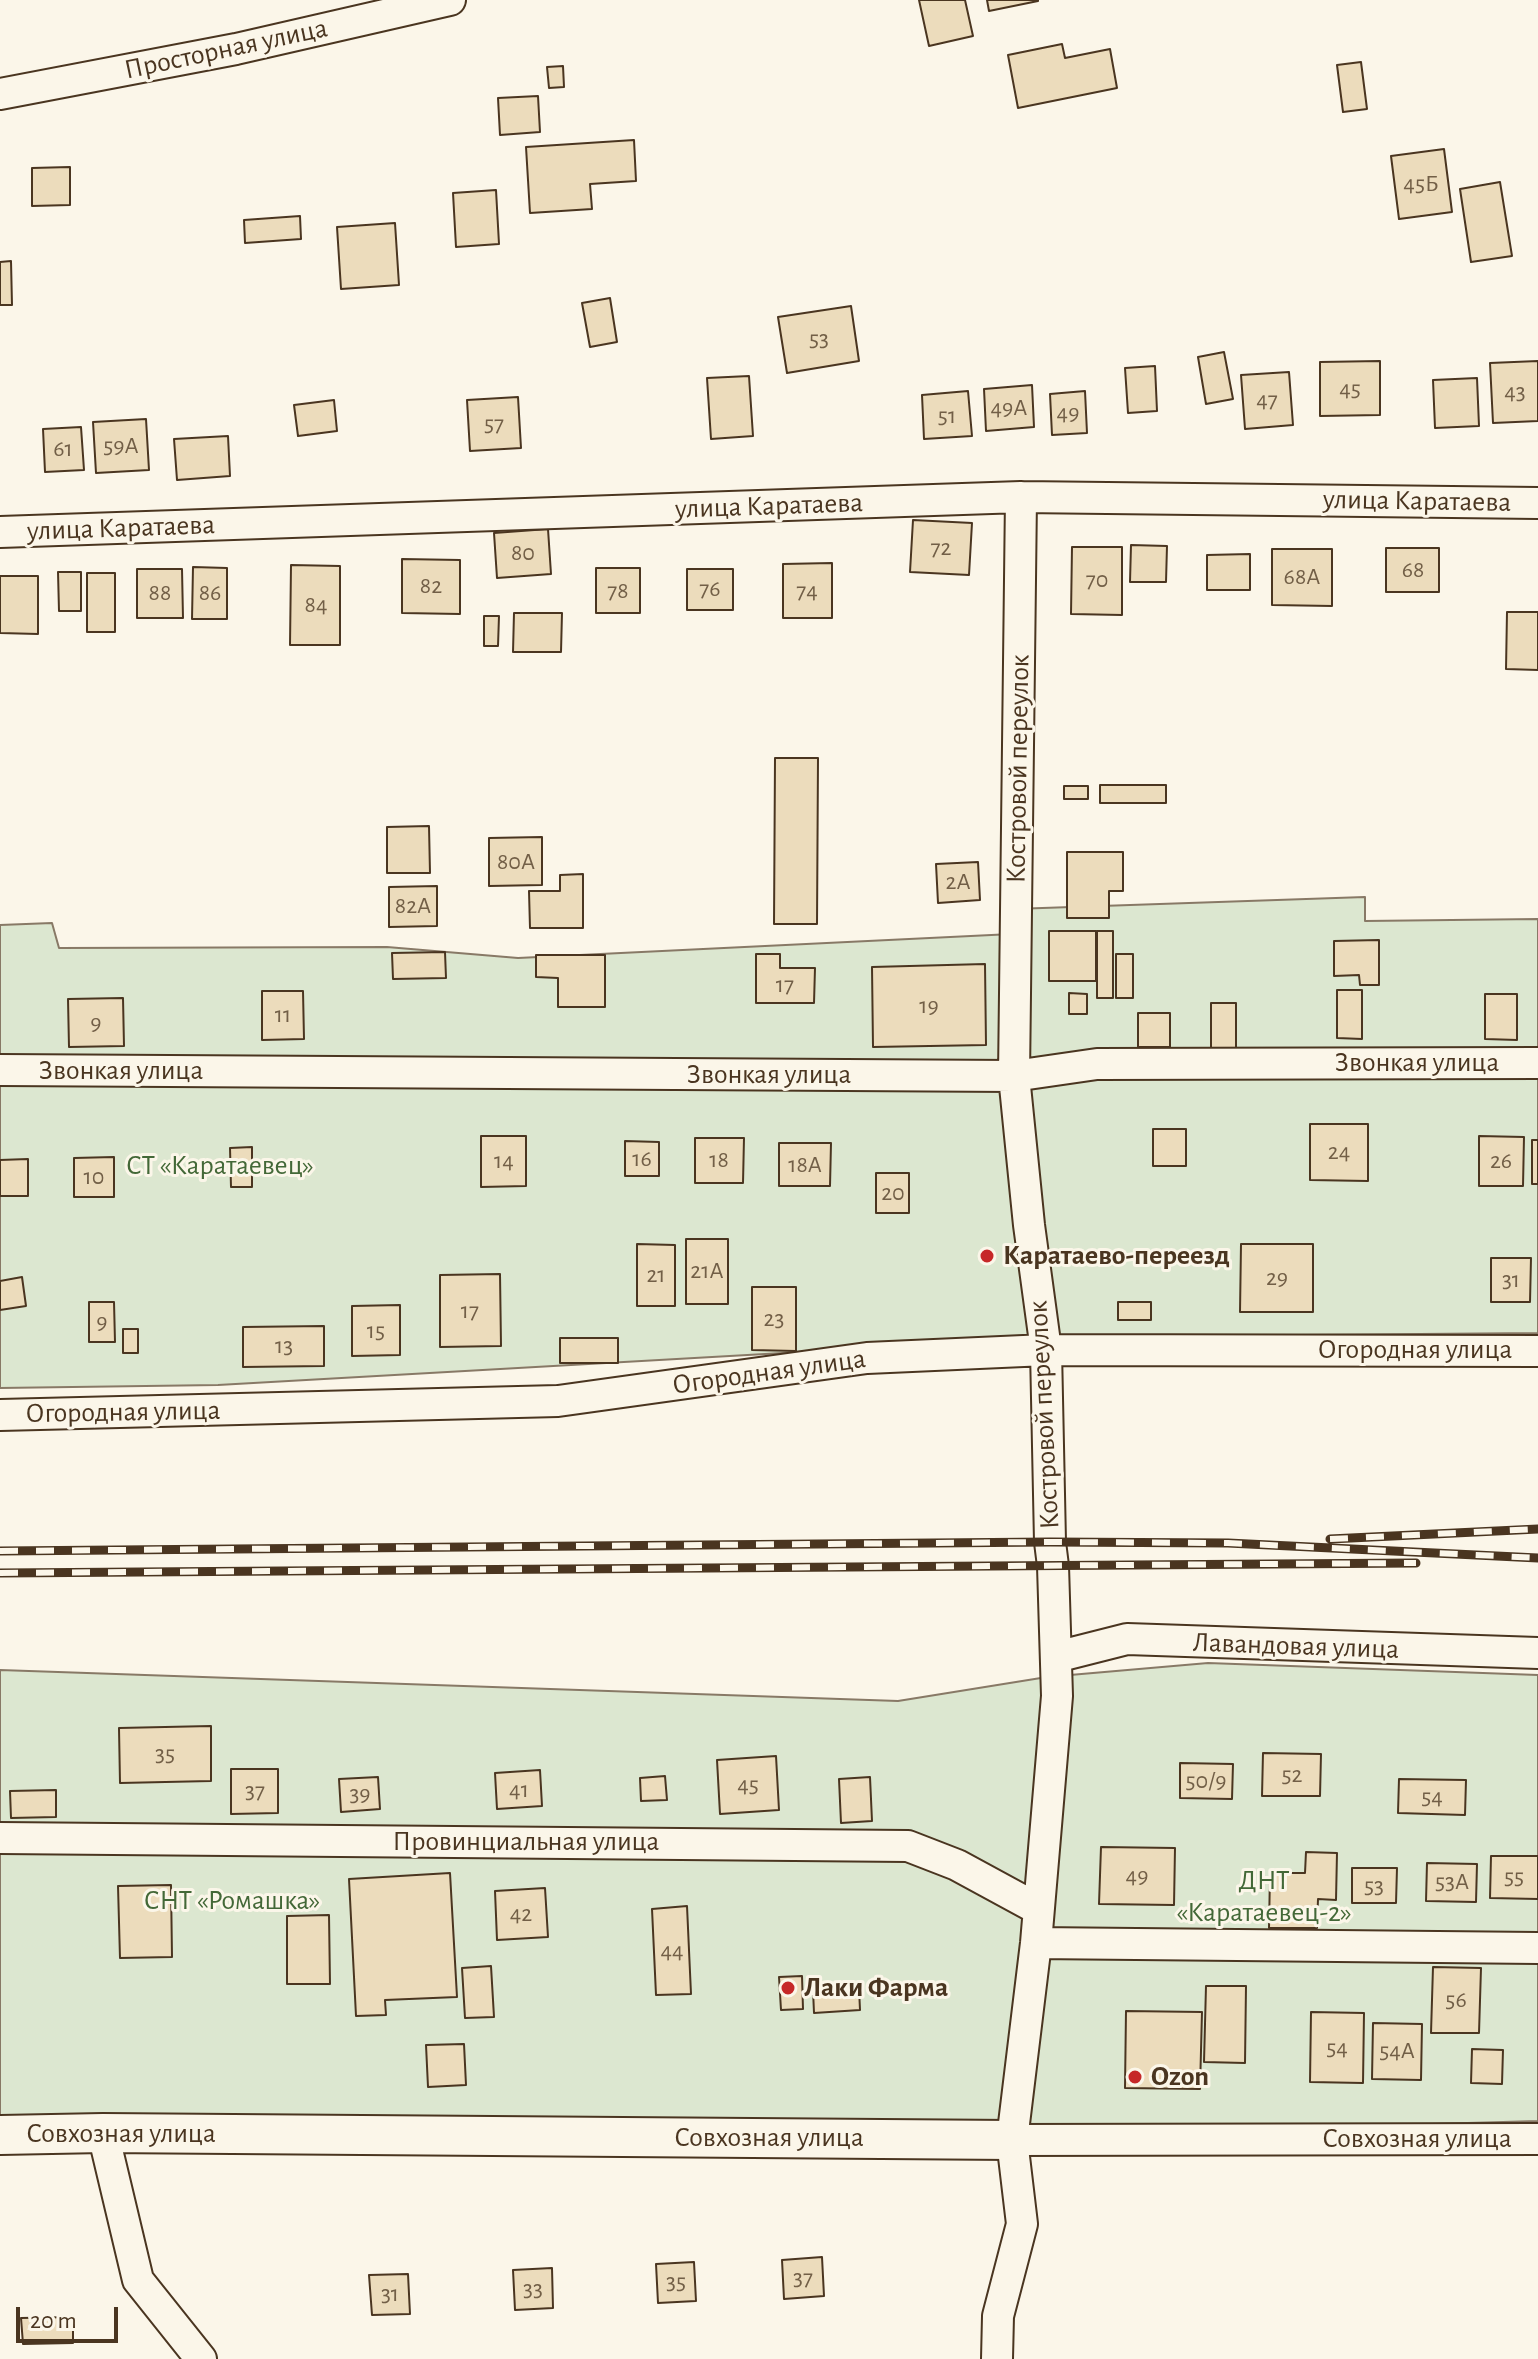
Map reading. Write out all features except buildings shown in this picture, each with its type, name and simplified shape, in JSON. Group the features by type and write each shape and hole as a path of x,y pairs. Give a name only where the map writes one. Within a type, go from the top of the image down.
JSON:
{"street":[{"name":"Просторная улица","path":"0,94 236,49 450,0"},
{"name":"улица Каратаева","path":"0,532 1021,497 1538,503"},
{"name":"Костровой переулок","path":"997,2359 998,2316 1022,2224 1012,2140 1036,1943 1057,1696 1046,1350 1014,1076 1021,497"},
{"name":"Звонкая улица","path":"0,1070 1014,1076 1097,1064 1538,1063"},
{"name":"Огородная улица","path":"0,1415 558,1401 867,1358 1046,1350 1538,1351"},
{"name":"Лавандовая улица","path":"1056,1657 1127,1639 1538,1653"},
{"name":"Провинциальная улица","path":"0,1838 908,1846 957,1865 1038,1909"},
{"path":"1036,1943 1538,1948"},
{"path":"103,2133 138,2280 201,2359"},
{"name":"Совхозная улица","path":"0,2135 1538,2139"}],"green space":[{"name":"СТ «Каратаевец»","path":"1365,897 1365,921 1538,919 1538,1333 1065,1337 218,1385 0,1388 0,925 52,923 59,948 387,947 518,958 1012,934 1013,909"},
{"name":"СНТ «Ромашка»","path":"1208,1663 1538,1675 1538,2121 975,2137 0,2118 0,1670 898,1701 1047,1677"}],"railway":[{"path":"1330,1539 1538,1529"},
{"path":"0,1551 1050,1542 1228,1543 1538,1558"},
{"path":"0,1573 1416,1563"}],"place":[{"name":"Каратаево-переезд","path":"987,1256"},
{"name":"Лаки Фарма","path":"788,1988"},
{"name":"Ozon","path":"1135,2077"}],"park label":[{"name":"ДНТ «Каратаевец-2»","path":"1264,1897"}]}
